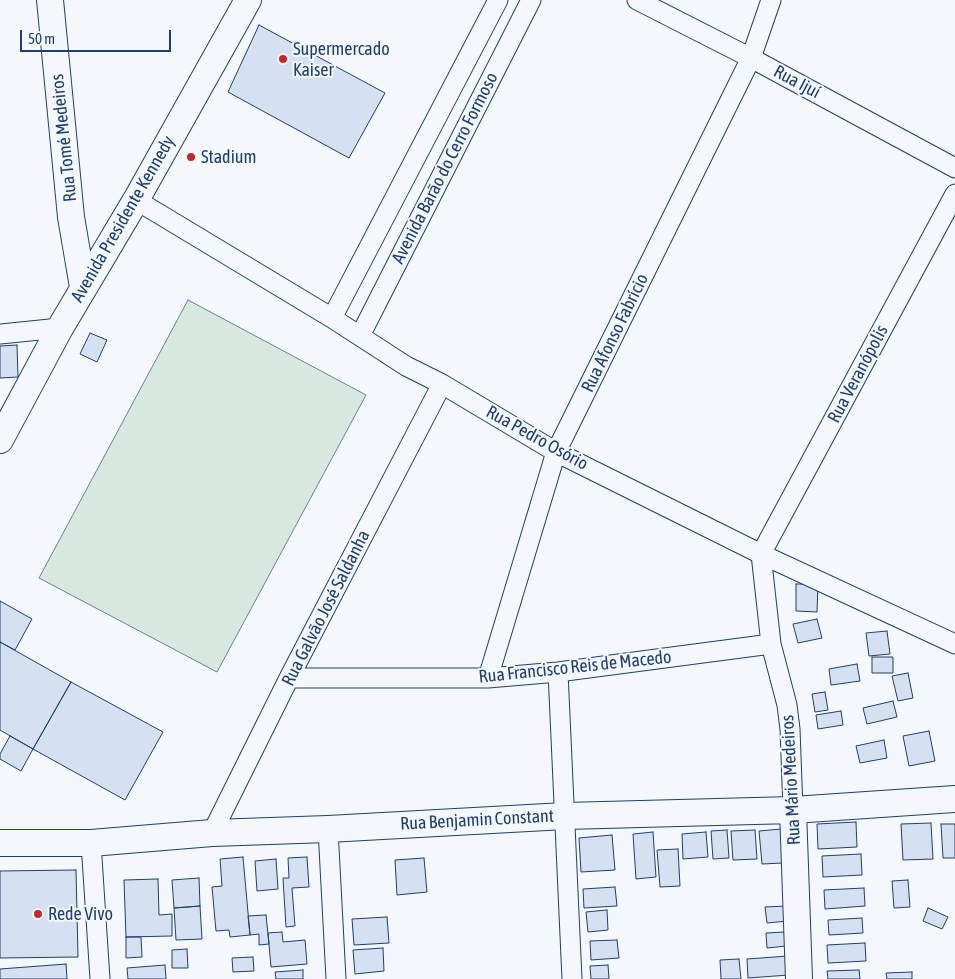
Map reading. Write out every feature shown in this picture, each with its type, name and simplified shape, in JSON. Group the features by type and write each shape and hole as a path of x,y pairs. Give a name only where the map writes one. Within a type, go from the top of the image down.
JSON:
{"street":[{"name":"Rua Tomé Medeiros","path":"50,0 72,217 83,287"},
{"name":"Avenida Presidente Kennedy","path":"0,440 83,287 136,200 248,0"},
{"name":"Avenida Barão do Cerro Formoso","path":"332,318 498,0"},
{"name":"Avenida Barão do Cerro Formoso","path":"360,336 531,0"},
{"name":"Rua Ijuí","path":"637,0 751,58 955,168"},
{"name":"Rua Afonso Fabrício","path":"488,678 556,452 751,58 772,0"},
{"path":"430,131 457,145"},
{"name":"Rua Veranópolis","path":"761,554 955,194"},
{"name":"Rua Pedro Osório","path":"136,200 332,318 406,366 442,384 556,452 761,554 955,644"},
{"name":"Rua Tomé Medeiros","path":"72,217 112,240"},
{"path":"0,334 60,328"},
{"name":"Rua Galvão José Saldanha","path":"212,833 289,678 442,384"},
{"name":"Rua Mário Medeiros","path":"761,554 771,644 790,729 799,979"},
{"name":"Rua Francisco Reis de Macedo","path":"289,678 488,678 558,672 771,644"},
{"path":"558,672 572,979"},
{"name":"Rua Benjamin Constant","path":"0,844 91,843 212,833 328,829 565,816 793,810 955,799"},
{"path":"328,829 336,979"},
{"path":"91,843 100,979"}],"shaded area":[{"path":"188,300 366,395 217,672 39,578"}],"building":[{"name":"Supermercado Kaiser","path":"259,25 385,93 349,158 228,92"},
{"path":"90,333 107,340 97,362 80,354"},
{"path":"17,345 18,377 0,378 0,346"},
{"path":"796,584 818,584 817,612 796,611"},
{"path":"0,601 32,619 15,650 0,642"},
{"path":"817,619 822,638 798,643 793,624"},
{"path":"887,631 890,654 869,656 866,633"},
{"path":"0,642 71,682 33,749 0,730"},
{"path":"872,657 893,657 893,673 872,673"},
{"path":"857,664 860,681 831,685 829,669"},
{"path":"908,673 913,698 898,701 892,676"},
{"path":"71,682 163,732 125,800 33,749"},
{"path":"825,692 828,710 815,712 812,694"},
{"path":"893,701 897,717 867,724 863,708"},
{"path":"841,711 843,725 818,729 816,715"},
{"path":"929,731 935,761 909,766 903,736"},
{"path":"10,736 33,749 21,771 0,759 0,754"},
{"path":"884,740 887,758 860,763 856,746"},
{"path":"856,822 857,847 818,849 817,824"},
{"path":"931,823 933,859 903,860 901,824"},
{"path":"941,824 955,824 955,858 943,858"},
{"path":"781,829 783,863 762,864 759,831"},
{"path":"727,830 729,858 713,859 711,831"},
{"path":"755,830 757,859 733,860 731,831"},
{"path":"653,832 656,877 636,879 633,834"},
{"path":"706,832 708,857 683,859 682,834"},
{"path":"612,835 615,870 581,872 579,838"},
{"path":"678,849 680,886 660,887 657,850"},
{"path":"861,854 862,875 823,877 822,856"},
{"path":"243,857 250,935 230,937 229,930 216,931 212,887 222,886 220,859"},
{"path":"307,857 309,887 292,888 295,926 286,927 283,878 289,878 288,858"},
{"path":"424,858 427,892 397,895 395,860"},
{"path":"276,859 278,889 257,891 255,861"},
{"name":"Rede Vivo","path":"76,870 78,957 0,958 0,871"},
{"path":"199,878 200,906 174,908 172,880"},
{"path":"158,879 159,915 172,914 172,936 126,937 124,880"},
{"path":"908,880 910,907 894,908 892,881"},
{"path":"615,887 617,906 584,908 583,889"},
{"path":"864,888 865,906 825,909 824,890"},
{"path":"200,906 202,939 176,940 174,908"},
{"path":"787,906 788,921 767,923 765,907"},
{"path":"928,908 948,917 942,929 923,921"},
{"path":"607,910 608,930 588,932 586,912"},
{"path":"266,915 269,944 259,945 259,934 250,935 248,916"},
{"path":"387,917 389,943 354,945 352,919"},
{"path":"862,918 863,933 829,935 828,920"},
{"path":"282,932 283,942 305,940 307,964 271,967 268,933"},
{"path":"785,932 786,946 767,948 766,933"},
{"path":"126,937 141,937 142,957 126,958"},
{"path":"617,940 619,958 591,960 590,941"},
{"path":"865,943 866,961 828,963 827,945"},
{"path":"383,948 384,971 355,974 353,950"},
{"path":"187,949 188,968 172,968 172,950"},
{"path":"788,956 789,975 748,978 747,959"},
{"path":"253,957 254,971 233,972 232,958"},
{"path":"739,959 741,979 721,979 720,960"},
{"path":"66,964 67,979 0,979 0,969"},
{"path":"165,965 166,979 128,979 127,968"},
{"path":"608,965 609,979 591,979 590,966"},
{"path":"303,970 303,979 276,979 275,972"},
{"path":"859,970 860,979 828,979 827,971"},
{"path":"912,972 912,979 887,979 886,973"}],"place":[{"name":"Supermercado Kaiser","path":"283,59"},
{"name":"Stadium","path":"191,157"},
{"name":"Rede Vivo","path":"38,914"}]}
